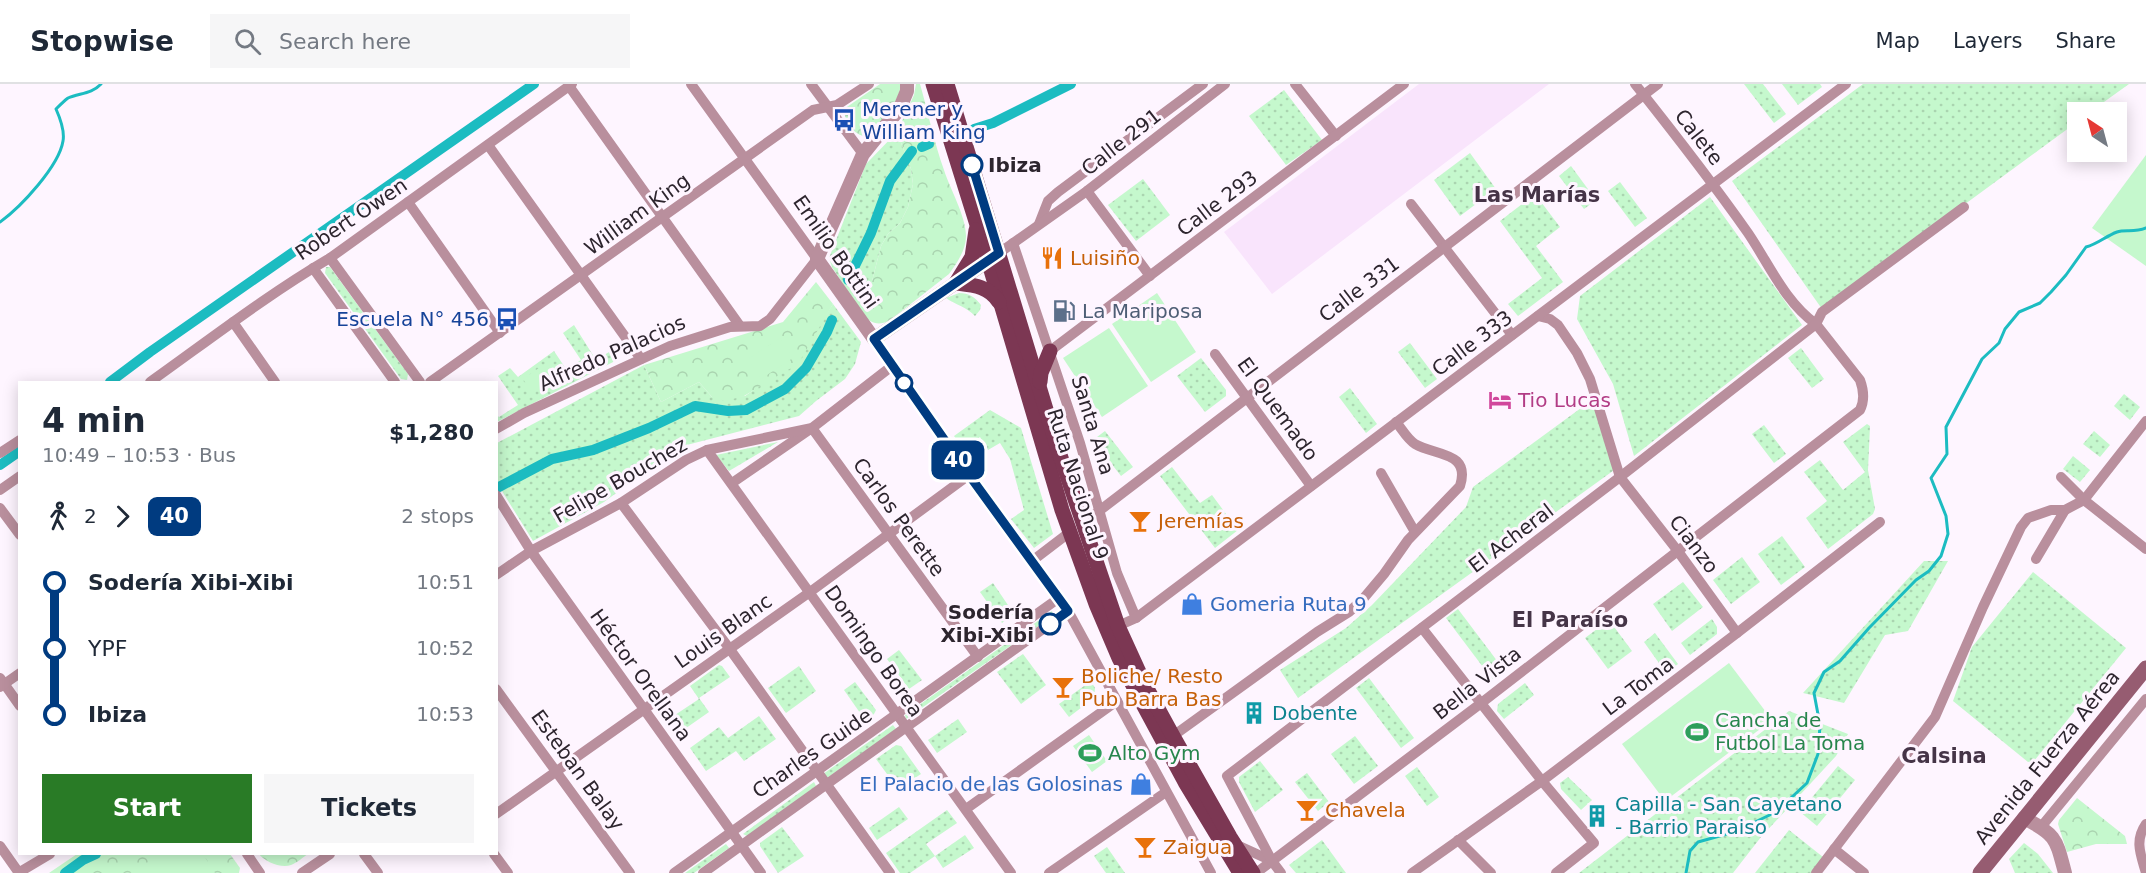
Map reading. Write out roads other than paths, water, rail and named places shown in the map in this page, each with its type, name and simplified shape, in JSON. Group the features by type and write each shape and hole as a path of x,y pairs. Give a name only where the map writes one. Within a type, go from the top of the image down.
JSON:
{"main road":[{"name":"Ruta Nacional 9","path":"933,84 976,221 994,257 1000,304 1076,528 1107,631 1185,783 1240,873"},
{"name":"Ruta Nacional 9","path":"947,84 994,257 1040,385 1076,528 1144,683 1234,843 1255,873"},
{"path":"976,221 972,257 956,283 985,288 995,295 1000,304"},
{"path":"1040,385 1041,373 1050,351"},
{"name":"Avenida Fuerza Aérea","path":"1980,873 2146,668"}],"street":[{"name":"Emilio Bottini","path":"691,84 1068,611 1211,873"},
{"path":"811,84 863,154"},
{"name":"William King","path":"431,381 813,110 846,101 869,84"},
{"name":"Alfredo Palacios","path":"498,428 524,413 688,339 740,326 760,326 770,319 817,259 863,154 900,108 907,91 907,84"},
{"name":"Calle 291","path":"1038,225 1048,201 1058,192 1203,84"},
{"name":"Calle 291","path":"994,257 1087,191 1225,84"},
{"path":"1295,84 1336,136"},
{"name":"Calle 293","path":"1050,351 1404,84"},
{"name":"Calete","path":"1635,84 1713,184 1760,250 1787,295 1816,324"},
{"name":"Calle 331","path":"1032,561 1658,84"},
{"name":"Calle 333","path":"1118,626 1136,618 1846,84"},
{"path":"571,85 740,326"},
{"name":"Robert Owen","path":"153,381 233,322 330,258 571,85"},
{"path":"488,145 641,359"},
{"path":"1087,191 1150,276"},
{"path":"408,202 500,333"},
{"path":"1411,204 1512,335"},
{"name":"El Acheral","path":"1272,861 1227,776 1620,477 1816,324 1822,312 1965,207"},
{"name":"Santa Ana","path":"1013,243 1050,351 1100,510 1117,573 1136,618"},
{"path":"874,339 994,257"},
{"path":"330,258 419,381"},
{"path":"313,268 394,381"},
{"path":"1556,303 1558,325"},
{"path":"1538,316 1550,319 1558,325 1577,352 1590,379 1620,477"},
{"path":"233,322 274,381"},
{"name":"Bella Vista","path":"1255,873 1480,704 1860,410 1863,403 1863,390 1860,381 1816,324"},
{"name":"El Quemado","path":"1215,354 1311,486"},
{"name":"Felipe Bouchez","path":"498,574 531,551 621,503 686,460 707,450 812,428 892,366"},
{"path":"1816,873 1935,717 1978,617 2021,527 2028,518 2051,510 2065,510 2084,500 2146,421"},
{"path":"1173,736 1317,632 1349,612 1374,585 1415,532 1460,486 1463,476 1459,464 1449,455 1414,444 1396,422"},
{"path":"732,483 812,428"},
{"name":"Carlos Perette","path":"812,428 978,657"},
{"path":"0,453 18,441"},
{"name":"Domingo Borea","path":"707,450 1011,873"},
{"path":"1381,473 1415,532"},
{"name":"Louis Blanc","path":"498,813 969,475"},
{"path":"0,490 18,477"},
{"name":"Cianzo","path":"1620,477 1677,550 1737,633"},
{"path":"2061,477 2084,500 2146,549"},
{"name":"Héctor Orellana","path":"498,498 531,551 761,873"},
{"path":"621,503 891,873"},
{"path":"0,508 18,532"},
{"path":"2036,560 2065,510"},
{"name":"La Toma","path":"1412,873 1542,781 1880,522"},
{"name":"Charles Guide","path":"674,873 1059,598"},
{"name":"Charles Guide","path":"703,873 1068,611"},
{"path":"1422,628 1480,704 1594,843 1557,873"},
{"path":"18,674 1,683 18,704"},
{"name":"Esteban Balay","path":"498,692 630,873"},
{"path":"2041,827 2146,699"},
{"path":"966,809 1117,701"},
{"path":"1049,873 1166,792"},
{"path":"2024,818 2041,827 2055,840 2065,873"},
{"path":"2146,824 2140,833 2138,846 2146,873"},
{"path":"1458,840 1491,873"},
{"path":"1234,843 1248,852 1272,861 1281,873"},
{"path":"0,846 19,873 48,855"},
{"path":"1834,849 1864,873"},
{"path":"248,855 260,873"},
{"path":"302,873 329,855"},
{"path":"365,855 378,873"},
{"path":"495,855 508,873"},
{"path":"1268,873 1272,861"}],"waterway":[{"path":"0,222 18,207 38,185 60,151 63,133 56,109 68,98 90,92 101,84"},
{"path":"111,381 534,84"},
{"path":"974,129 993,123 1071,84"},
{"path":"922,147 929,144"},
{"path":"848,280 871,233 890,181 912,151"},
{"path":"1686,873 1690,851 1698,842 1734,832 1776,812 1807,783 1818,754 1820,725 1814,693 1824,672 1840,661 1869,628 1916,580 1929,571 1941,556 1948,534 1946,516 1931,478 1947,454 1946,427 1982,359 1999,343 2005,329 2019,312 2040,303 2051,292 2086,247 2117,232 2146,228"},
{"path":"499,487 552,459 593,450 649,428 695,406 728,411 746,410 785,389 806,368 832,320"},
{"path":"0,465 18,452"},
{"path":"65,873 94,855"}],"place":[{"name":"Merener y William King","path":"844,120"},
{"name":"Ibiza","path":"972,165"},
{"name":"Luisiño","path":"1052,258"},
{"name":"La Mariposa","path":"1064,311"},
{"name":"Escuela N° 456","path":"507,319"},
{"name":"Tio Lucas","path":"1500,400"},
{"name":"Jeremías","path":"1140,521"},
{"name":"Gomeria Ruta 9","path":"1192,604"},
{"name":"Sodería Xibi-Xibi","path":"1050,624"},
{"name":"Boliche/ Resto Pub Barra Bas","path":"1063,687"},
{"name":"Dobente","path":"1254,713"},
{"name":"Cancha de Futbol La Toma","path":"1697,732"},
{"name":"Alto Gym","path":"1090,753"},
{"name":"El Palacio de las Golosinas","path":"1141,784"},
{"name":"Chavela","path":"1307,810"},
{"name":"Capilla - San Cayetano - Barrio Paraiso","path":"1597,816"},
{"name":"Zaigua","path":"1145,847"}],"district":[{"name":"Las Marías","path":"1537,195"},
{"name":"El Paraíso","path":"1570,620"},
{"name":"Calsina","path":"1944,756"}]}
